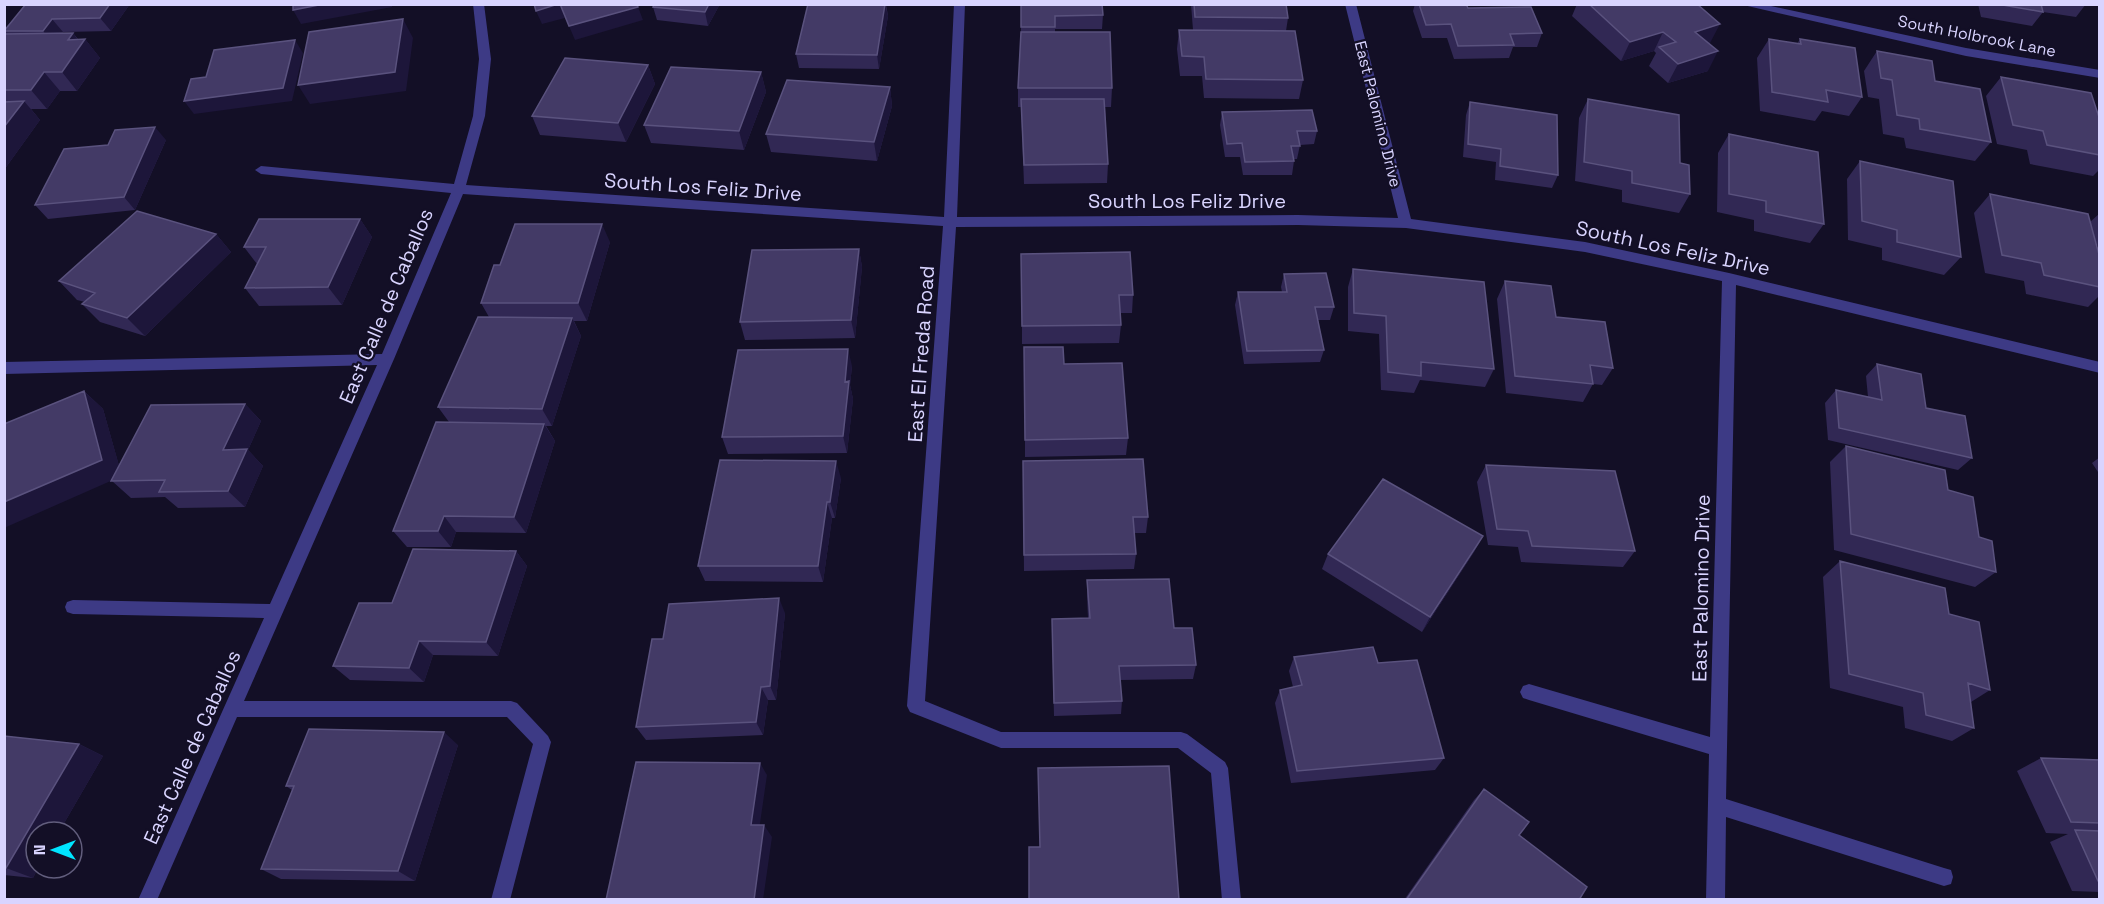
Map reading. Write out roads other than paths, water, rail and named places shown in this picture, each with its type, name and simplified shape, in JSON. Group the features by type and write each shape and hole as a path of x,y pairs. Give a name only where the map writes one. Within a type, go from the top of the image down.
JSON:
{"street":[{"name":"East Calle de Caballos","path":"147,900 387,359 459,189 479,116 485,59 478,4"},
{"name":"East El Freda Road","path":"960,4 950,222 916,706 1000,740 1181,740 1219,768 1232,900"},
{"name":"East Palomino Drive","path":"1350,4 1406,223"},
{"name":"South Holbrook Lane","path":"1744,5 1966,52 2100,74"},
{"name":"South Los Feliz Drive","path":"261,170 459,189 950,222 1298,220 1406,223 1585,248 1729,278 2100,368"},
{"name":"East Palomino Drive","path":"1715,900 1729,278"},
{"path":"4,368 387,359"},
{"path":"73,607 276,611"},
{"path":"1529,692 1718,748"},
{"path":"232,709 512,709 542,742 500,900"},
{"path":"1717,805 1944,877"}]}
